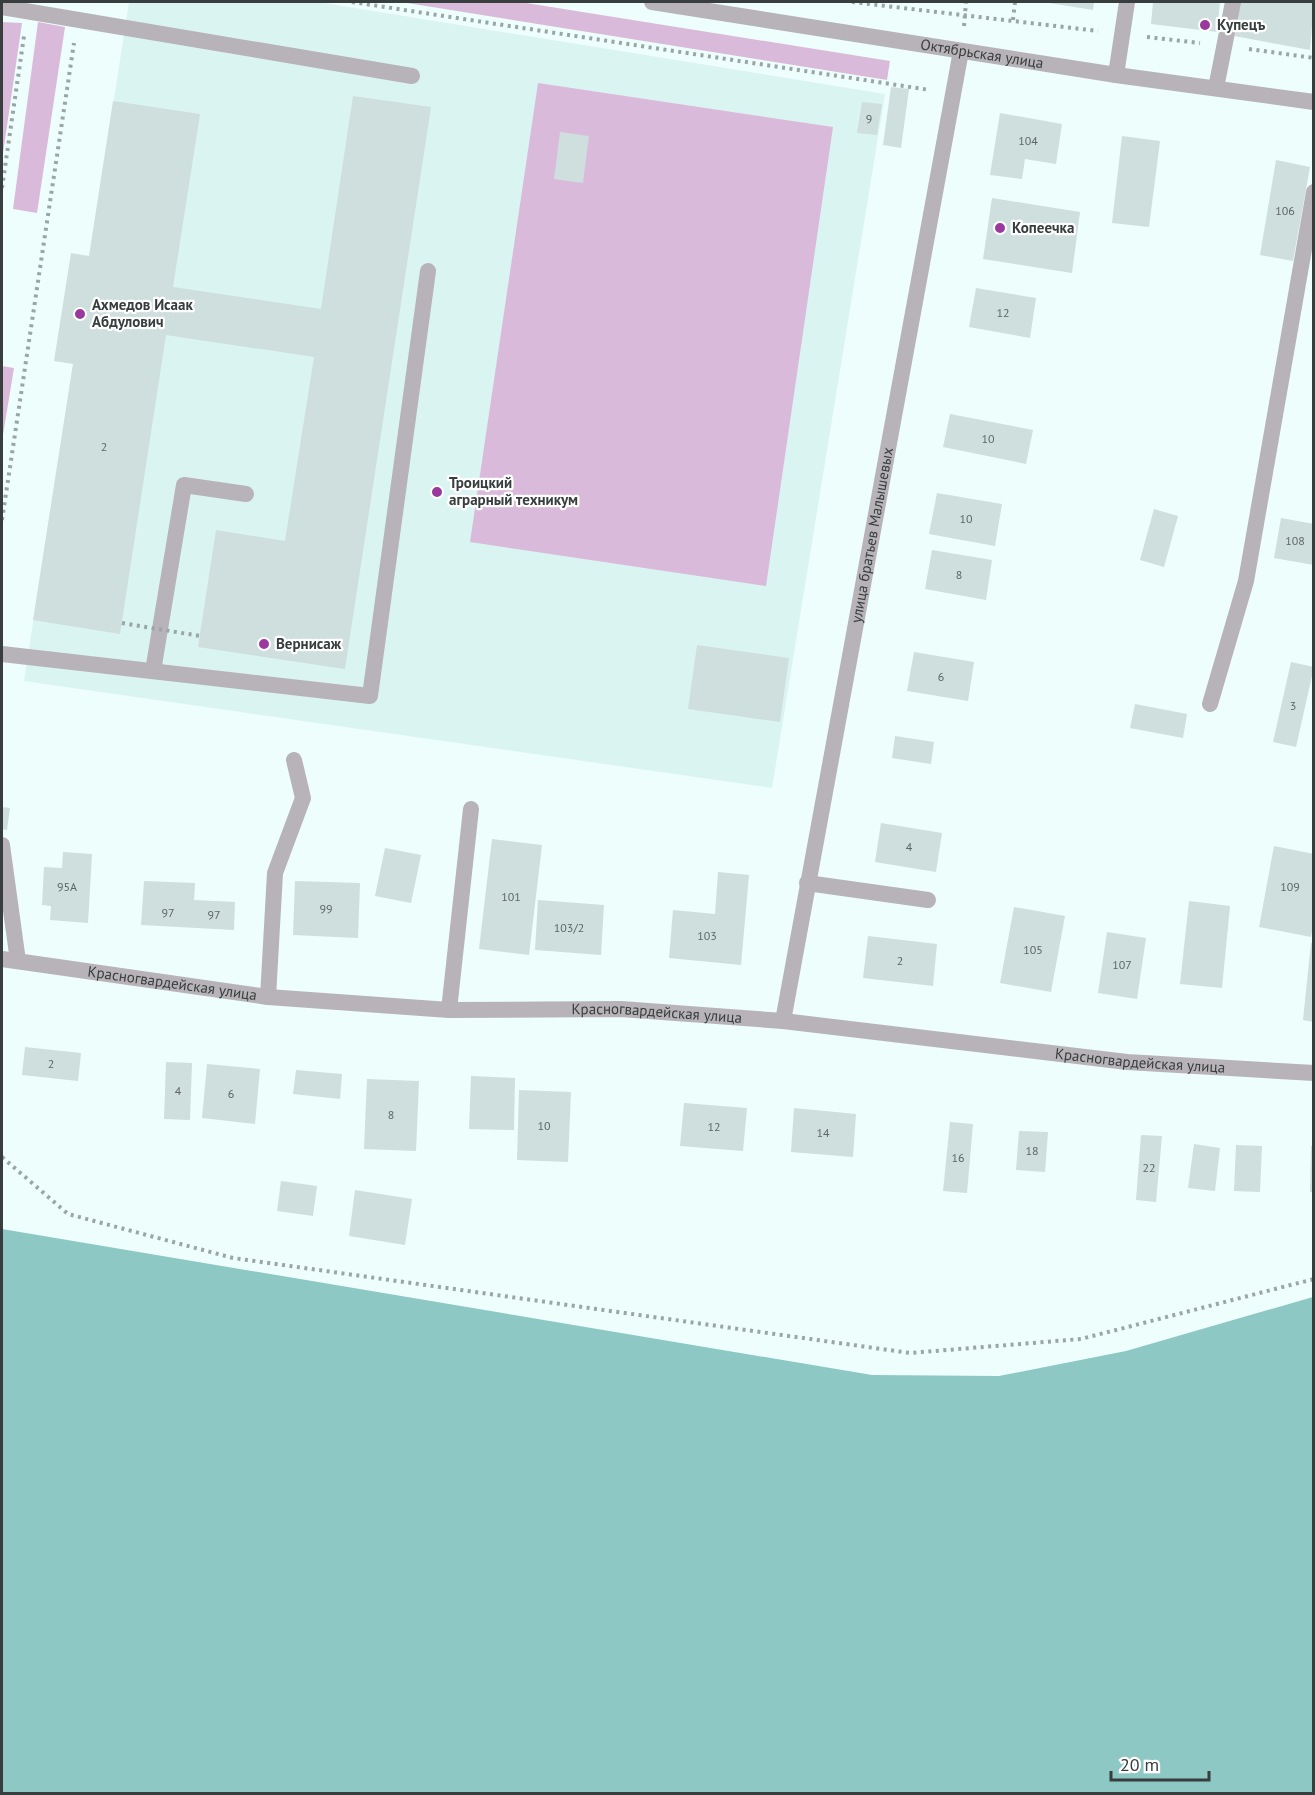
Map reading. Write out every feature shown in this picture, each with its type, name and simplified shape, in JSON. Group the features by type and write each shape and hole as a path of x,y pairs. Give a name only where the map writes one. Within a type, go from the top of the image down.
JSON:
{"street":[{"name":"Октябрьская улица","path":"652,2 1116,75 1314,102"},
{"path":"1116,75 1126,2"},
{"path":"1216,88 1233,2"},
{"path":"2,7 412,76"},
{"name":"улица братьев Малышевых","path":"783,1022 961,51"},
{"path":"1210,704 1246,581 1314,192"},
{"path":"2,654 370,696 428,271"},
{"path":"153,670 184,485 246,494"},
{"path":"268,997 274,873 303,798 294,760"},
{"path":"449,1010 471,809"},
{"path":"2,846 10,960"},
{"path":"807,883 928,900"},
{"name":"Красногвардейская улица","path":"10,960 268,997 449,1010 621,1009 783,1022 1127,1062 1314,1073"}],"path":[{"path":"352,2 953,94"},
{"path":"852,2 1224,45 1314,58"},
{"path":"1013,20 1015,2"},
{"path":"2,188 27,12"},
{"path":"2,520 78,21"},
{"path":"122,624 200,636"},
{"path":"2,1158 68,1214 233,1258 910,1353 1081,1339 1314,1279"}],"shaded area":[{"name":"Троицкий аграрный техникум","path":"129,2 318,2 885,94 772,788 24,681"},
{"path":"401,2 520,2 890,61 887,80"},
{"path":"2,22 22,23 2,160"},
{"path":"38,22 65,27 37,213 13,209"},
{"path":"538,83 833,127 766,586 470,542"},
{"path":"2,366 14,368 2,441"}],"water":[{"path":"2,1229 872,1375 999,1376 1126,1351 1313,1297 1313,1793 2,1793"}],"building":[{"path":"1043,2 1094,2 1093,10"},
{"path":"1153,2 1220,2 1217,32 1151,24"},
{"path":"1240,2 1314,2 1310,50 1234,36"},
{"path":"891,87 909,89 901,148 883,145"},
{"path":"353,96 431,107 345,669 198,647 216,530 285,541 314,357 166,335 120,634 33,620 73,364 54,361 71,253 89,256 113,101 200,114 173,287 321,309"},
{"path":"862,102 882,104 877,135 857,133"},
{"path":"1000,113 1062,124 1056,164 1025,159 1022,179 990,175"},
{"path":"560,132 589,136 583,183 554,179"},
{"path":"1122,136 1160,141 1149,227 1112,223"},
{"path":"1276,160 1310,167 1293,261 1260,255"},
{"path":"992,198 1080,212 1072,273 983,259"},
{"path":"976,288 1036,298 1030,338 969,327"},
{"path":"950,414 1033,430 1026,464 943,447"},
{"path":"937,493 1002,504 995,546 929,534"},
{"path":"1154,509 1178,516 1164,567 1140,560"},
{"path":"1281,518 1314,524 1314,565 1274,558"},
{"path":"932,550 992,560 986,600 925,589"},
{"path":"697,645 789,658 780,722 688,709"},
{"path":"914,652 974,662 968,701 907,691"},
{"path":"1291,662 1314,667 1296,747 1273,742"},
{"path":"1135,704 1187,714 1183,738 1130,728"},
{"path":"895,736 934,742 931,764 892,758"},
{"path":"2,807 10,808 7,830 2,829"},
{"path":"881,823 942,833 936,872 875,862"},
{"path":"492,839 542,845 529,955 479,949"},
{"path":"1274,846 1314,854 1314,921 1311,937 1259,927"},
{"path":"385,848 421,855 411,903 375,896"},
{"path":"63,852 92,854 88,923 50,920 51,906 42,905 44,867 62,868"},
{"path":"718,872 749,875 741,965 669,958 673,910 715,914"},
{"path":"144,881 195,883 194,900 235,902 234,930 141,925"},
{"path":"295,881 360,883 358,938 293,935"},
{"path":"538,900 604,905 601,955 535,950"},
{"path":"1189,901 1230,906 1222,988 1180,984"},
{"path":"1014,907 1065,916 1051,992 1000,983"},
{"path":"1107,932 1146,938 1137,999 1098,993"},
{"path":"868,936 937,944 933,986 863,978"},
{"path":"1311,943 1314,943 1314,1022 1303,1020"},
{"path":"25,1047 81,1053 78,1081 22,1075"},
{"path":"166,1062 192,1063 190,1120 164,1119"},
{"path":"207,1064 260,1069 255,1124 202,1118"},
{"path":"296,1070 342,1074 340,1099 293,1094"},
{"path":"471,1076 515,1078 514,1130 469,1129"},
{"path":"367,1079 419,1081 416,1151 364,1149"},
{"path":"519,1090 571,1092 568,1162 517,1160"},
{"path":"684,1103 747,1108 743,1151 680,1146"},
{"path":"794,1108 856,1114 853,1157 791,1152"},
{"path":"950,1122 973,1124 967,1193 943,1191"},
{"path":"1019,1131 1048,1132 1045,1172 1016,1170"},
{"path":"1141,1135 1162,1136 1156,1202 1136,1200"},
{"path":"1194,1144 1220,1148 1215,1191 1188,1188"},
{"path":"1236,1145 1262,1146 1260,1192 1234,1191"},
{"path":"1311,1146 1314,1146 1314,1192 1310,1192"},
{"path":"281,1181 317,1186 313,1216 277,1211"},
{"path":"355,1190 412,1199 405,1245 349,1236"}],"place":[{"name":"Купецъ","path":"1205,25"},
{"name":"Копеечка","path":"1000,228"},
{"name":"Ахмедов Исаак Абдулович","path":"80,314"},
{"name":"Троицкий аграрный техникум","path":"437,492"},
{"name":"Вернисаж","path":"264,644"}]}
